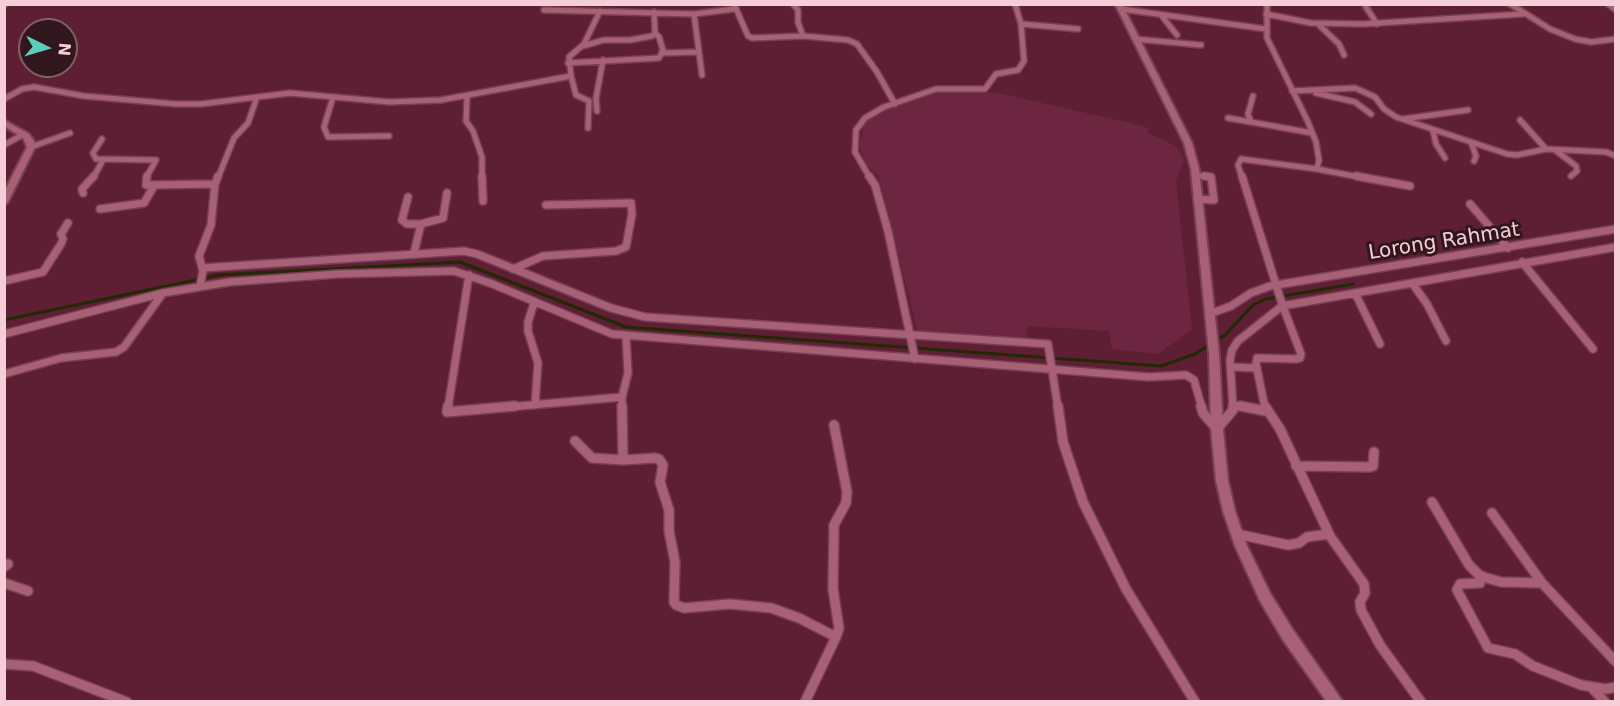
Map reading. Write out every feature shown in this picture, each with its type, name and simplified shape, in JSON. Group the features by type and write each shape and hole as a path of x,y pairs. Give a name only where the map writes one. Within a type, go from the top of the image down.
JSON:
{"street":[{"path":"793,4 798,10 798,22 803,36"},
{"path":"915,359 875,185 862,167 854,146 856,130 862,120 895,104 939,89 985,89 996,74 1018,70 1024,61 1021,24 1015,4"},
{"path":"1267,4 1266,29 1270,45 1312,133 1318,153 1317,169"},
{"path":"1510,4 1550,29 1575,39 1591,42 1616,39"},
{"path":"1608,4 1616,10"},
{"path":"544,10 597,9 694,14 734,7 750,37 765,39 803,36 848,40 857,44 878,72 895,104"},
{"path":"1119,7 1266,29"},
{"path":"1119,7 1188,143 1195,175 1214,354 1217,429 1225,496 1237,534 1265,597 1288,635 1336,702"},
{"path":"1366,7 1377,24"},
{"path":"583,46 597,9"},
{"path":"654,12 655,33 659,37 663,53"},
{"path":"694,14 702,75"},
{"path":"1266,14 1318,24 1377,24 1523,14"},
{"path":"1161,15 1176,35"},
{"path":"1021,24 1078,30"},
{"path":"1318,24 1339,44 1344,55"},
{"path":"588,128 589,101 576,95 568,63 570,56 583,46 604,40 638,39 655,33"},
{"path":"1135,39 1202,45"},
{"path":"1606,40 1616,45"},
{"path":"568,63 603,60 640,61 659,58 663,53 698,52"},
{"path":"597,111 596,98 603,60"},
{"path":"4,99 22,89 34,87 84,96 176,104 290,93 399,102 466,96 571,76"},
{"path":"1292,91 1309,92 1355,88 1375,97 1384,109 1402,119 1433,131 1514,154 1554,149 1606,152 1616,156"},
{"path":"1309,92 1355,102 1371,114"},
{"path":"466,96 466,121 473,130 482,156 483,201"},
{"path":"1251,122 1248,114 1253,96"},
{"path":"201,285 203,270 199,256 211,225 215,184 234,138 248,123 257,97"},
{"path":"333,97 324,127 328,137 389,136"},
{"path":"1402,119 1468,110"},
{"path":"1228,118 1312,133"},
{"path":"1520,120 1546,149"},
{"path":"4,122 24,134 30,141 31,147 4,202"},
{"path":"1433,131 1445,158"},
{"path":"31,147 70,133"},
{"path":"4,145 24,134"},
{"path":"102,139 93,153 94,158 156,160 144,183 154,186 215,184"},
{"path":"1471,142 1476,156 1474,161"},
{"path":"1554,149 1576,166 1578,171 1571,176"},
{"path":"1410,186 1317,169 1241,159 1238,165 1245,194 1301,357 1296,359 1258,357 1257,368 1266,411 1280,429 1329,534 1364,584 1365,593 1360,602 1361,610 1380,645 1421,702"},
{"path":"83,192 82,189 94,177 103,160"},
{"path":"1195,175 1211,177 1214,200 1197,199"},
{"path":"100,209 144,203 154,186"},
{"path":"408,197 402,220 407,224 421,224 443,218 447,194"},
{"path":"513,269 543,256 616,251 627,244 632,214 631,203 546,205"},
{"path":"1470,204 1508,248"},
{"path":"4,281 44,271 61,244 63,239 61,234 68,223"},
{"path":"414,253 421,224"},
{"name":"Lorong Rahmat","path":"1209,314 1231,306 1251,293 1277,287 1616,229"},
{"path":"1217,429 1230,416 1234,405 1231,355 1238,341 1282,305 1616,247"},
{"path":"203,270 414,253 472,252 637,316 1048,344 1063,442 1083,502 1126,590 1195,702"},
{"path":"532,277 534,259"},
{"path":"1522,262 1593,349"},
{"path":"4,334 201,285 440,270 469,275 612,334 626,336 1051,370 1190,376 1194,380 1203,413 1217,429"},
{"path":"469,275 447,412 622,397"},
{"path":"1412,283 1427,304 1446,341"},
{"path":"4,374 61,358 116,352 124,347 163,293"},
{"path":"1355,293 1380,344"},
{"path":"534,303 528,322 528,331 538,363 535,405"},
{"path":"623,460 622,397 628,378 626,336"},
{"path":"1231,367 1257,368"},
{"path":"1234,405 1266,411"},
{"path":"805,702 840,628 833,589 834,525 846,503 847,492 834,424"},
{"path":"575,441 592,458 623,460 655,458 662,462 660,482 669,510 669,531 675,562 673,593 676,605 684,608 730,604 771,608 799,618 836,637"},
{"path":"1296,466 1370,467 1373,466 1374,452"},
{"path":"1431,502 1469,565 1482,576 1501,582 1542,583"},
{"path":"1492,513 1542,583 1616,662"},
{"path":"1237,534 1288,545 1299,543 1307,537 1329,534"},
{"path":"1482,576 1480,583 1463,583 1457,590 1486,646 1491,650 1515,654 1533,666 1592,688 1616,687"},
{"path":"4,584 28,591"},
{"path":"4,664 33,666 127,702"},
{"path":"1592,688 1605,702"}],"shaded area":[{"path":"943,91 998,93 1131,123 1149,128 1147,133 1176,146 1184,159 1176,181 1192,329 1158,354 1112,349 1109,331 1027,326 1027,342 918,332 878,175 866,165 859,145 865,121 887,108"}],"waterway":[{"path":"4,320 219,275 460,262 626,327 1161,366 1195,354 1225,335 1253,305 1266,299 1353,284"}]}
